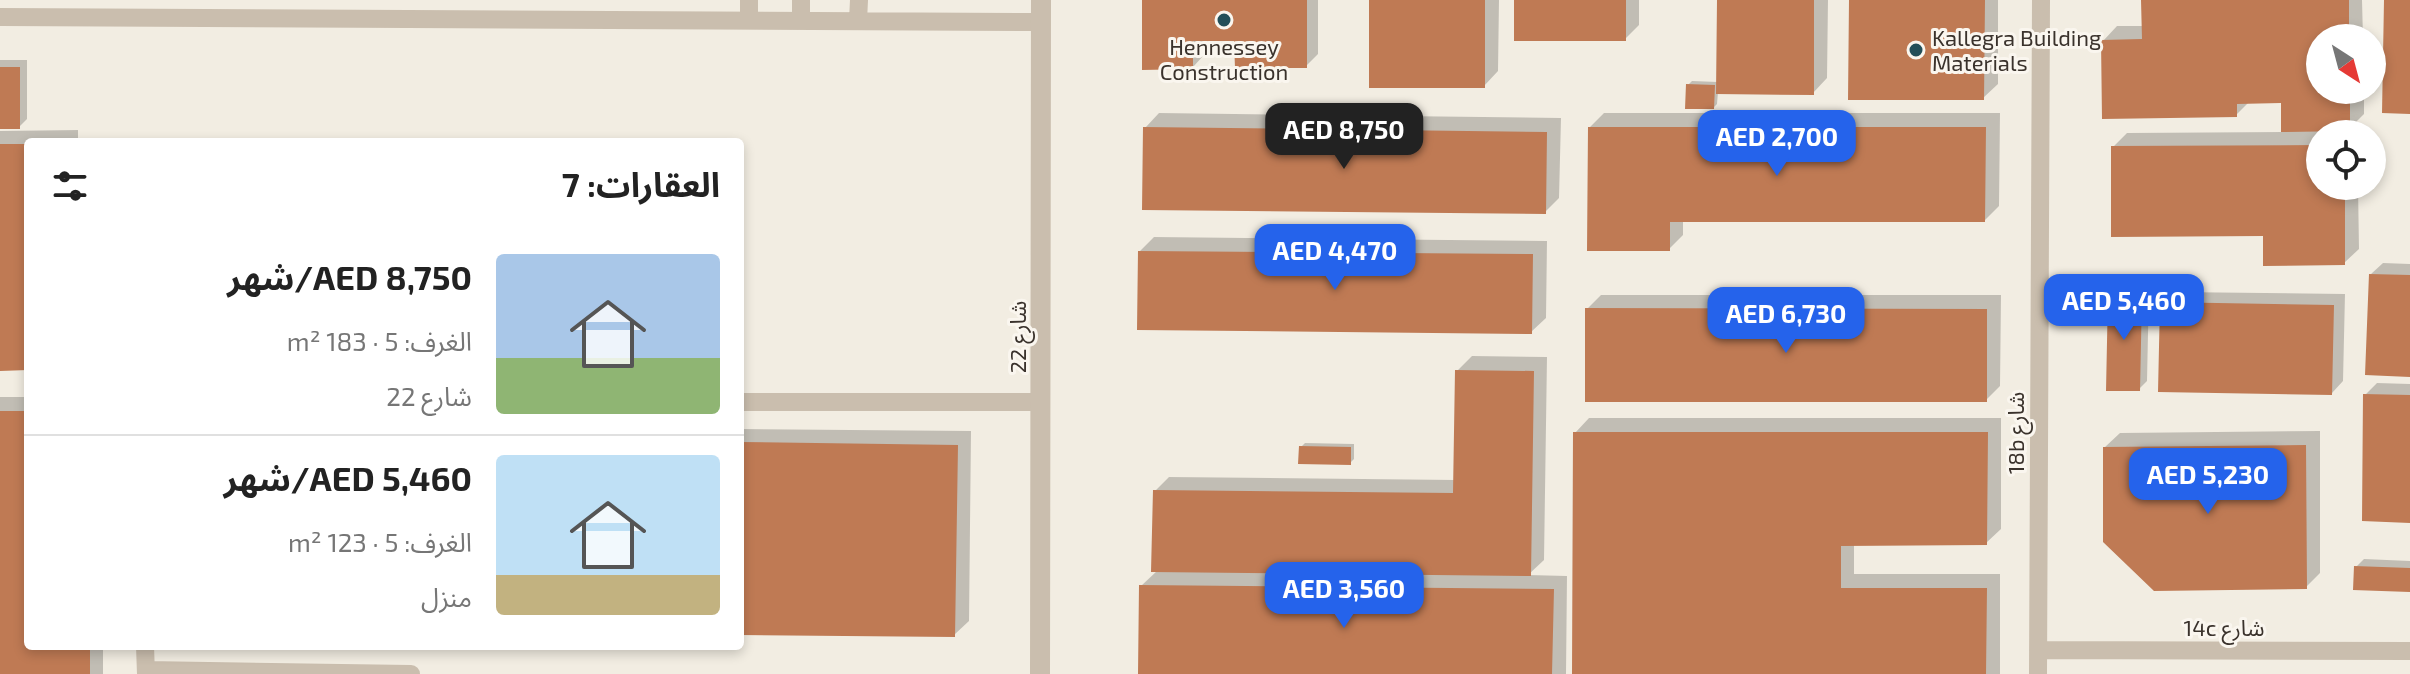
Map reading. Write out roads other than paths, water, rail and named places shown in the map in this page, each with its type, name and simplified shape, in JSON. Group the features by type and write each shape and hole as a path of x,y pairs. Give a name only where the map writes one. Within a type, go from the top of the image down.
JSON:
{"street":[{"name":"شارع 22","path":"1040,674 1041,0"}],"lane":[{"path":"408,19 409,0"},
{"path":"477,0 477,19"},
{"path":"541,0 541,20"},
{"path":"580,20 581,0"},
{"path":"749,0 749,20"},
{"path":"801,0 801,21"},
{"path":"858,21 859,0"},
{"name":"18b شارع","path":"2038,674 2041,0"},
{"path":"0,17 156,9 364,9 408,19 1041,22"},
{"path":"744,402 1041,402"},
{"path":"145,650 146,672 411,674"},
{"name":"14c شارع","path":"2038,650 2410,651"}],"place":[{"name":"Hennessey Construction","path":"1224,20"},
{"name":"Kallegra Building Materials","path":"1916,50"}]}
